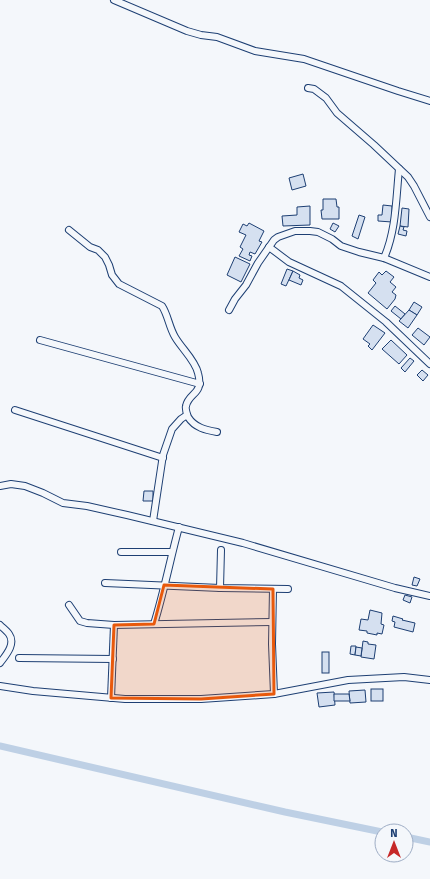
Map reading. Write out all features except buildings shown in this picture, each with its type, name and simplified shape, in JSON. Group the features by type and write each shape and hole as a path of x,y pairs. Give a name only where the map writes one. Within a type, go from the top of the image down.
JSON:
{"street":[{"path":"114,0 187,31 217,37 255,51 304,59 430,101"},
{"path":"308,88 314,89 326,98 337,113 408,177 430,217"},
{"path":"384,258 389,247 392,234 399,169"},
{"path":"69,230 90,247 98,250 105,257 112,275 119,284 162,306 174,336 198,372 200,384 197,391 189,399 186,405 187,415 191,422 197,426 217,432"},
{"path":"229,310 274,240 278,237 295,232 310,231 324,235 341,246 384,258 430,277"},
{"path":"269,247 289,262 341,286 386,322 430,364"},
{"path":"40,340 200,384"},
{"path":"15,410 163,458"},
{"path":"153,521 163,458 172,429 187,415"},
{"path":"0,486 11,484 25,486 63,503 87,506 243,543 396,588 430,596"},
{"path":"154,624 179,527"},
{"path":"220,588 221,550"},
{"path":"121,552 172,552"},
{"path":"105,583 220,588 288,589"},
{"path":"272,589 274,694"},
{"path":"69,605 80,620 87,623 114,625 272,622"},
{"path":"0,625 10,636 11,643 8,652 0,663"},
{"path":"111,698 114,625"},
{"path":"19,658 113,659"},
{"path":"0,686 33,691 125,699 201,699 274,694 348,680 404,677 430,680"}],"highlighted area":[{"path":"164,585 273,589 274,694 201,699 111,698 114,625 154,624"}],"waterway":[{"path":"0,746 285,812 374,830"},
{"path":"414,839 430,842"}]}
